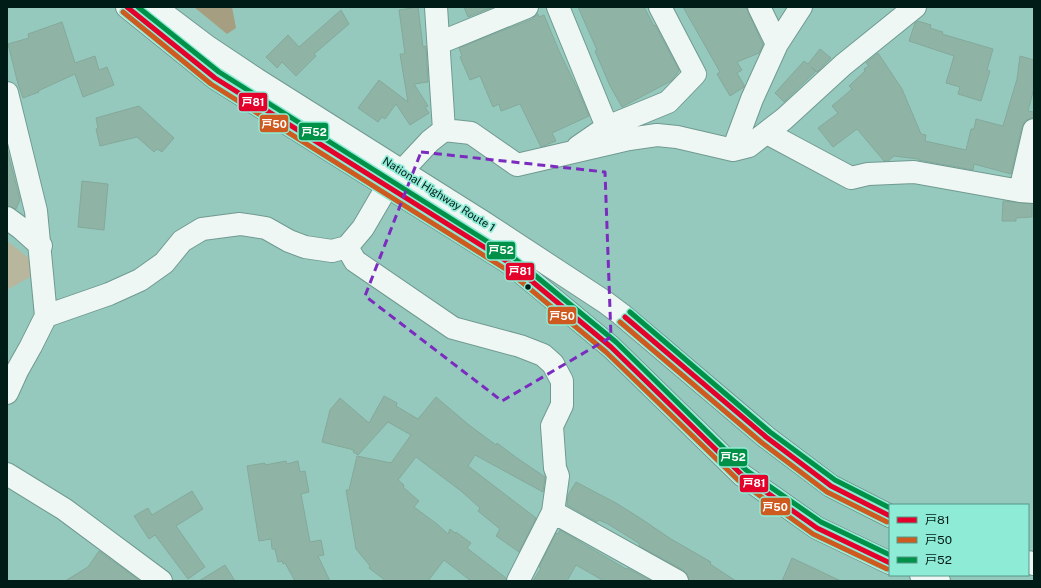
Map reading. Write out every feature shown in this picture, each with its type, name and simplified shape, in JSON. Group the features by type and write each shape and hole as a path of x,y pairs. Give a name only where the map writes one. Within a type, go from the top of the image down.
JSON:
{"main road":[{"name":"National Highway Route 1","path":"127,7 215,78 511,264 611,346 742,475 817,528 889,563"},
{"name":"National Highway Route 1","path":"155,7 208,47 256,79 606,302 784,451 831,486 889,515"},
{"path":"436,7 444,130"},
{"path":"439,43 528,7"},
{"path":"558,7 607,127"},
{"path":"567,154 607,127 668,102 696,74 660,7"},
{"path":"759,7 777,44"},
{"path":"733,150 752,99 777,44 801,7"},
{"path":"46,316 82,304 140,280 164,263 182,241 202,229 240,224 266,228 289,241 305,247 332,251 347,247 363,228 387,187 430,141 444,130 471,133 517,165 629,139 658,135 676,137 733,150 749,146 784,119 843,65 915,7"},
{"path":"7,92 36,211 41,246 46,316 7,393"},
{"path":"767,133 851,178 868,174 914,172 1027,191 1034,130"},
{"path":"7,218 22,228 41,246"},
{"path":"347,247 355,261 453,328 520,346 543,355 553,364 562,381 562,405 552,426 555,468 558,476 553,512 518,581"},
{"path":"7,474 64,509 161,581"},
{"path":"553,512 677,581"},
{"path":"924,576 939,581"}],"highlighted area":[{"path":"421,152 605,172 611,337 502,401 365,296"}],"shaded area":[{"path":"194,7 232,7 236,28 227,34"},
{"path":"7,241 30,259 30,277 7,290"}],"building":[{"path":"418,7 423,47 426,46 428,82 414,84 428,106 425,107 429,113 410,125 396,104 385,119 382,117 378,122 358,108 379,80 408,102 400,54 405,54 399,10"},
{"path":"464,7 491,7 491,8 468,17"},
{"path":"578,7 644,7 679,71 671,81 622,107 610,86 595,51 597,50"},
{"path":"683,7 746,7 763,45 759,53 737,62 742,70 737,73 744,87 730,96 717,74 720,72"},
{"path":"341,10 349,24 314,54 316,56 296,76 282,62 277,68 266,57 288,35 299,47"},
{"path":"538,14 539,17 544,15 589,116 552,133 556,141 541,147 520,104 501,111 499,104 493,107 480,76 470,80 460,57 462,56 459,48 532,19"},
{"path":"918,21 931,25 930,28 943,32 942,34 993,49 987,70 990,71 981,101 958,94 960,87 946,83 954,56 909,41 915,23"},
{"path":"62,22 75,63 95,56 99,70 107,67 114,85 83,97 75,74 38,91 39,92 23,98 8,44 29,38 28,34"},
{"path":"820,49 831,58 817,72 816,71 784,102 775,93 804,61 808,64"},
{"path":"878,53 902,89 921,134 926,135 925,141 966,150 971,129 974,129 976,119 1003,126 1017,79 1020,56 1034,60 1034,88 1028,111 1034,112 1034,118 1030,118 1025,121 1022,127 1011,174 974,164 973,170 918,159 894,156 888,161 884,161 857,129 833,147 818,128 838,113 832,106 852,89 849,86 865,71 864,69 869,66 866,63"},
{"path":"139,106 174,138 162,152 157,149 154,152 137,137 100,146 96,129 98,128 96,118"},
{"path":"7,149 20,200 16,209 7,206"},
{"path":"82,181 108,184 104,230 78,227"},
{"path":"1003,201 1032,204 1032,217 1016,218 1016,221 1002,221"},
{"path":"384,396 397,403 396,406 418,419 436,397 469,425 496,445 497,443 545,477 543,492 475,455 468,466 536,518 519,552 496,536 500,529 478,511 480,508 461,491 416,457 398,480 404,485 403,487 419,501 414,507 448,534 450,529 471,543 467,548 506,578 506,581 471,581 444,560 428,581 386,581 369,568 370,566 356,549 346,490 349,490 357,456 391,463 411,435 388,422 358,455 353,452 354,450 322,442 330,410 340,398 369,423"},
{"path":"286,461 287,464 298,461 300,472 305,471 309,492 301,494 310,542 321,540 324,555 318,556 330,581 295,581 285,563 283,564 282,561 278,562 275,549 272,549 271,539 259,541 247,466 265,463 265,465"},
{"path":"576,482 616,503 671,539 711,562 710,564 736,581 689,581 688,575 683,570 639,546 640,544 608,524 599,520 597,522 567,505 568,495"},
{"path":"192,491 203,509 176,526 205,567 188,579 155,535 149,539 134,516 148,508 152,515"},
{"path":"560,530 626,569 627,568 651,581 604,581 576,565 567,581 533,581 541,568 539,567 556,533 558,534"},
{"path":"99,551 140,581 65,581 88,567"},
{"path":"792,558 841,581 782,581"},
{"path":"225,565 235,581 199,581"}],"transit line":[{"name":"戸81","path":"127,7 215,78 511,264 611,347 742,475 817,528 889,563"},
{"name":"戸52","path":"138,7 219,72 515,259 616,342 746,470 821,522 889,555"},
{"name":"戸50","path":"123,12 211,84 507,270 606,352 738,480 813,534 887,569"},
{"name":"戸52","path":"630,312 770,432 835,480 889,507"},
{"name":"戸81","path":"625,317 766,437 831,486 889,515"},
{"name":"戸50","path":"620,322 761,442 827,492 887,522"}]}
